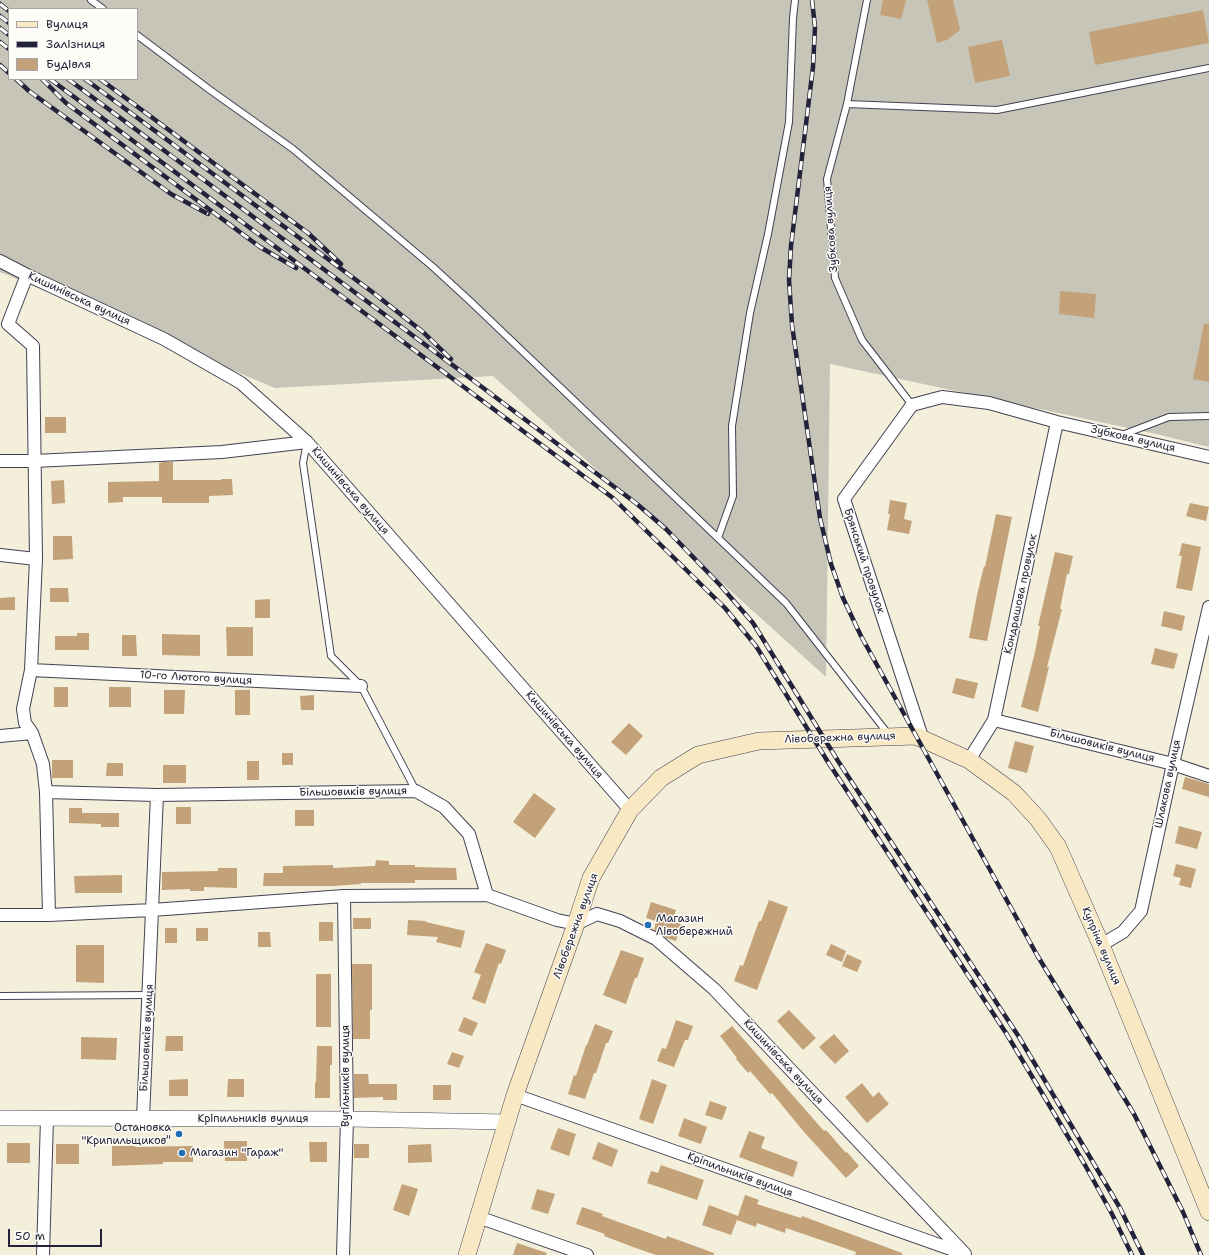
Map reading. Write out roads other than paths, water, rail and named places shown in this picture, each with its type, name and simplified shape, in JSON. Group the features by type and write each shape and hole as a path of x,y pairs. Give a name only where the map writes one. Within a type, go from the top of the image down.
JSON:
{"main road":[{"name":"Лівобережна вулиця","path":"467,1255 515,1095 591,878 630,810 661,778 698,755 759,740 890,736 922,737"},
{"name":"Купріна вулиця","path":"922,737 969,760 1014,793 1038,819 1058,847 1101,944 1209,1212"}],"street":[{"name":"Кишинівська вулиця","path":"0,261 164,339 241,383 307,442 630,810"},
{"path":"27,275 4,324 33,346 36,559 31,670 23,709 25,723 32,733 43,764 46,792 49,915"},
{"path":"912,405 942,397 989,403 1057,422"},
{"name":"Брянський провулок","path":"912,405 844,499 922,737"},
{"name":"Зубкова вулиця","path":"1057,422 1209,457"},
{"name":"Кондрашова провулок","path":"969,760 994,720 1057,422"},
{"path":"0,461 34,461 222,452 307,442"},
{"path":"0,555 36,559"},
{"name":"Шлакова вулиця","path":"1101,944 1123,932 1141,911 1209,607"},
{"name":"10-го Лютого вулиця","path":"31,670 361,686"},
{"name":"Більшовиків вулиця","path":"994,720 1173,764 1209,776"},
{"path":"0,736 32,733"},
{"name":"Більшовиків вулиця","path":"46,792 157,795 416,791 444,807 468,834 487,895"},
{"name":"Більшовиків вулиця","path":"143,1118 157,795"},
{"path":"0,915 49,915 152,910 344,896 487,895 557,920 576,924"},
{"name":"Вугільників вулиця","path":"343,1255 346,1119 344,896"},
{"name":"Кишинівська вулиця","path":"576,924 598,914 620,921 656,939 714,989 965,1255"},
{"name":"Кріпильників вулиця","path":"515,1095 965,1255"},
{"name":"Кріпильників вулиця","path":"0,1118 346,1119 507,1122"},
{"path":"43,1255 47,1118"},
{"path":"478,1217 587,1255"}],"lane":[{"path":"91,0 102,8"},
{"path":"718,538 733,496 732,426 750,313 768,234 789,122 795,0"},
{"name":"Зубкова вулиця","path":"867,0 847,104 827,179 835,278 862,340 912,405"},
{"path":"138,36 293,150 471,302 786,603 890,736"},
{"path":"847,104 997,110 1209,68"},
{"path":"1119,436 1169,417 1209,416"},
{"path":"307,442 303,463 331,656 361,686 416,791"},
{"path":"0,996 149,995"}],"railway":[{"path":"812,0 815,27 813,67 791,246 789,280 792,325 820,518 831,564 843,598 861,636 1037,955 1134,1114 1183,1212 1201,1255"},
{"path":"0,4 8,10"},
{"path":"0,16 8,22"},
{"path":"0,28 8,34"},
{"path":"0,42 8,48"},
{"path":"0,65 8,72"},
{"path":"17,80 29,91 171,194 208,214"},
{"path":"43,80 66,103 260,247 296,268"},
{"path":"51,80 613,498 725,608 756,646 828,762 1006,1033 1085,1165 1112,1214 1132,1255"},
{"path":"69,80 637,504 666,529 720,585 753,623 838,761 1019,1037 1120,1208 1143,1255"},
{"path":"86,80 371,291 423,332 451,359"},
{"path":"101,80 308,233 341,264"}],"place":[{"name":"Магазин Лівобережний","path":"648,925"},
{"name":"Остановка \"Крипильщиков\"","path":"179,1134"},
{"name":"Магазин \"Гараж\"","path":"182,1153"}]}
